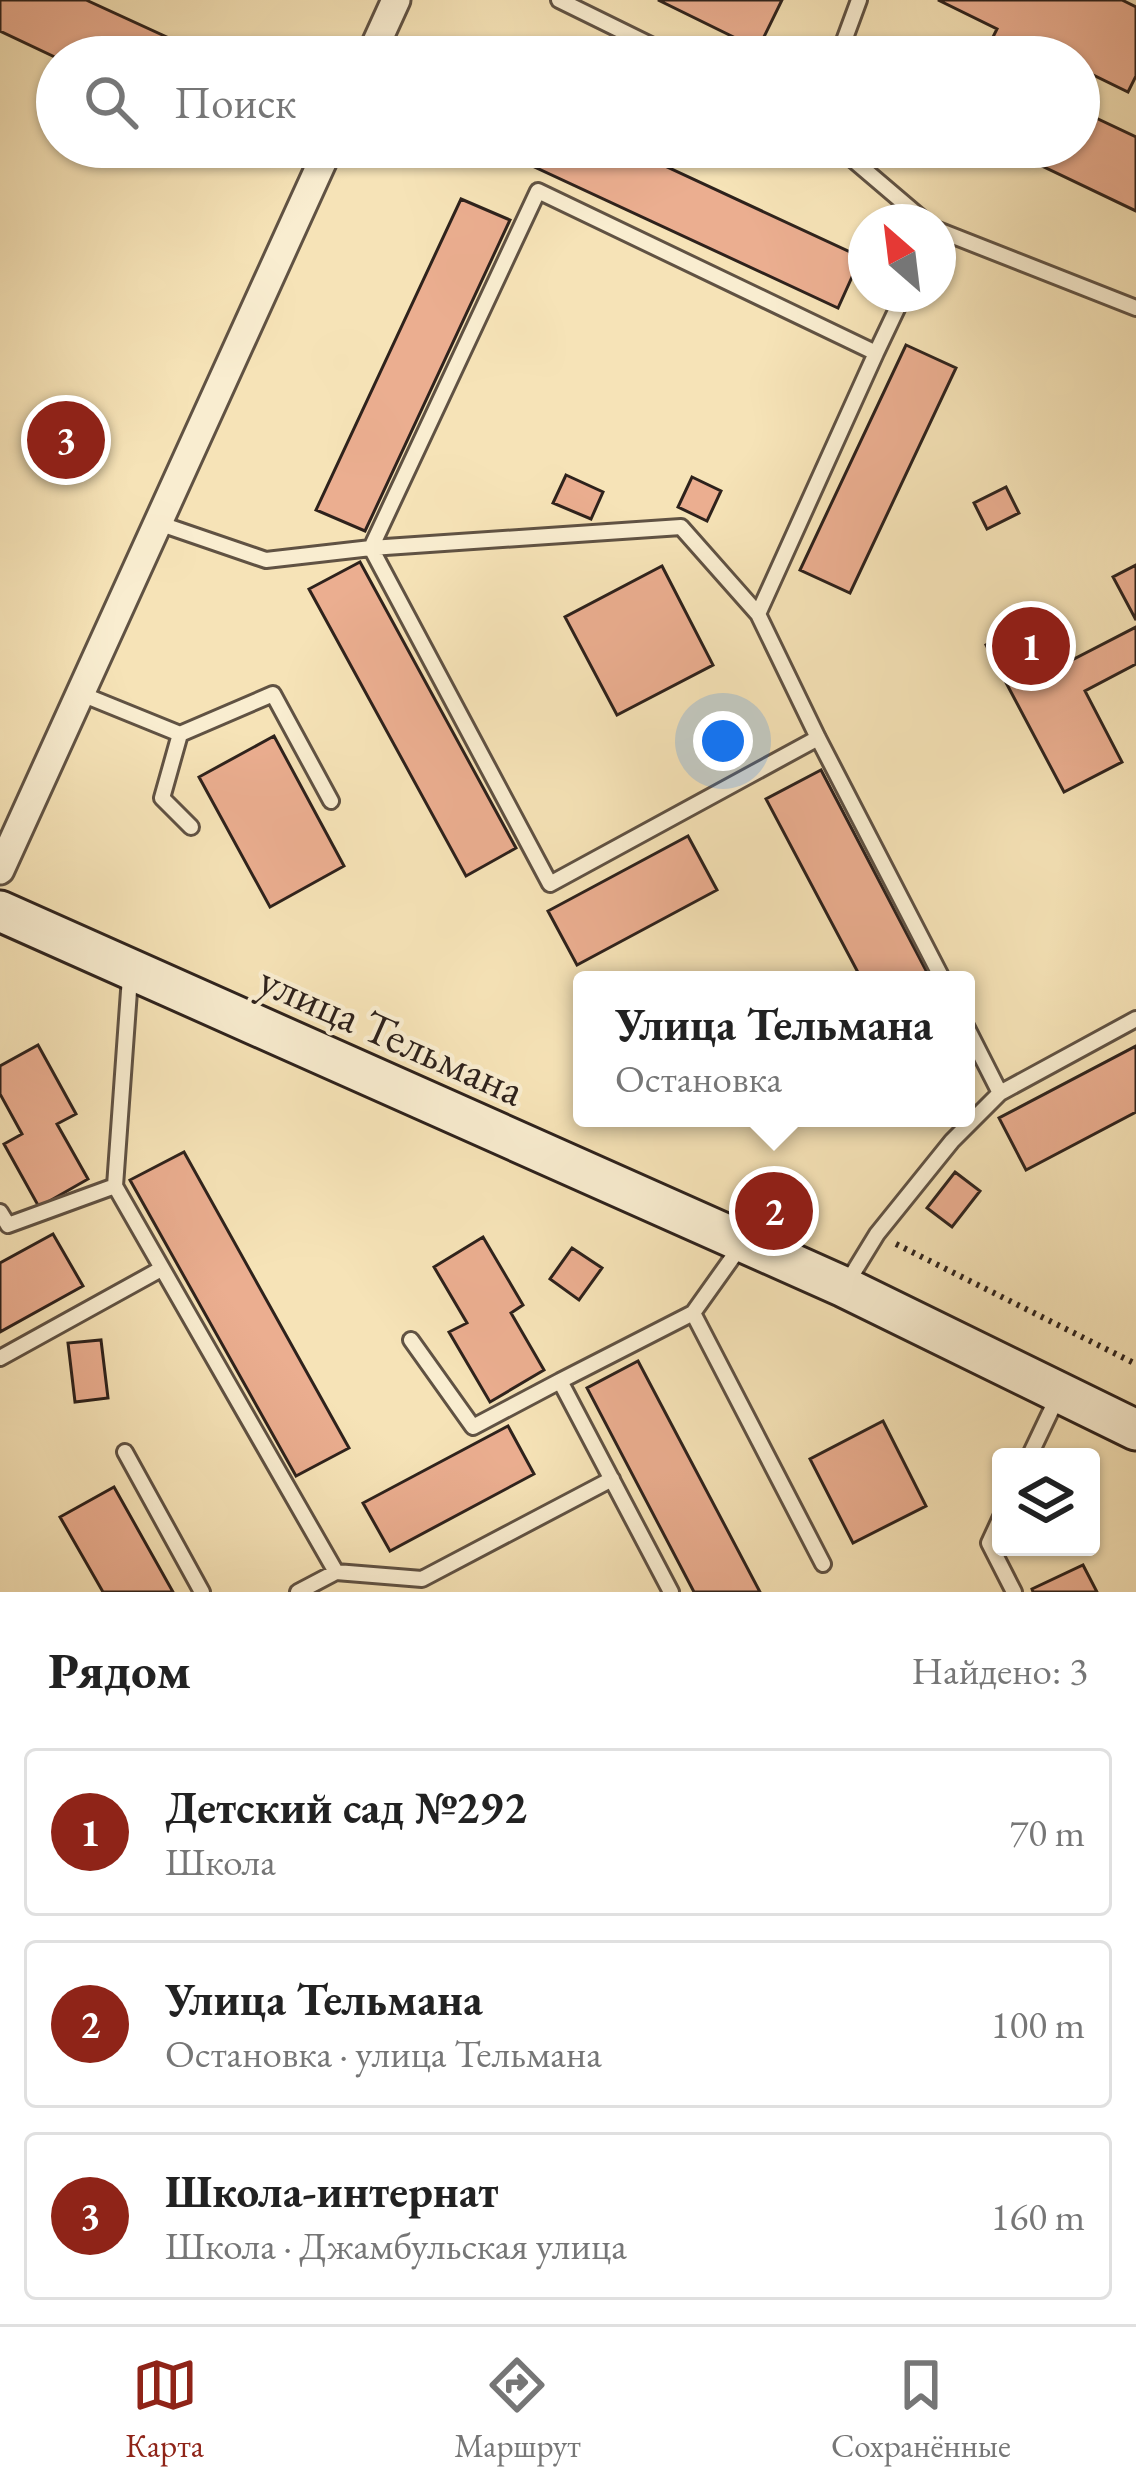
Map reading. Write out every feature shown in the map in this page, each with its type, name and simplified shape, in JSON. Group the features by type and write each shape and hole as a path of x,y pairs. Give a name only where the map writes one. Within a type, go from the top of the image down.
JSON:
{"main road":[{"name":"улица Тельмана","path":"0,911 844,1287 1136,1430"}],"street":[{"path":"380,36 396,0"},
{"path":"0,870 319,168"}],"lane":[{"path":"559,0 632,36"},
{"path":"846,36 859,0"},
{"path":"863,168 905,204"},
{"path":"371,548 538,191 876,353"},
{"path":"956,237 1136,308"},
{"path":"758,614 895,312"},
{"path":"158,524 266,560 371,548 681,527 758,614 938,971"},
{"path":"371,548 550,884 818,738"},
{"path":"79,693 180,734 274,694 331,801"},
{"path":"180,734 162,798 190,827"},
{"path":"130,971 115,1186 336,1572"},
{"path":"975,1118 1000,1093 1136,1019"},
{"path":"975,1044 1000,1093"},
{"path":"844,1287 877,1234 966,1127"},
{"path":"0,1212 8,1226 115,1186"},
{"path":"411,1340 473,1426 693,1312 743,1242"},
{"path":"0,1358 160,1269"},
{"path":"693,1312 823,1564"},
{"path":"560,1381 671,1592"},
{"path":"1033,1448 1060,1392"},
{"path":"125,1452 202,1592"},
{"path":"298,1592 336,1572 425,1586 612,1479"},
{"path":"996,1556 1014,1592"}],"path":[{"path":"877,1234 1136,1364"}],"building":[{"path":"0,0 86,0 164,36 36,36 36,48 0,31"},
{"path":"658,0 782,0 764,36 731,36"},
{"path":"938,0 1122,0 1136,7 1136,76 1128,92 1100,78 1100,36 994,36 997,29"},
{"path":"1100,120 1136,137 1136,211 1046,168 1100,168"},
{"path":"537,168 669,168 848,251 848,286 838,308"},
{"path":"461,199 510,220 365,531 316,510"},
{"path":"906,345 956,368 850,593 800,570"},
{"path":"566,475 603,492 591,519 553,503"},
{"path":"692,477 721,491 707,521 678,507"},
{"path":"1006,487 1019,513 987,529 974,503"},
{"path":"360,562 516,848 466,876 309,589"},
{"path":"1136,565 1136,620 1113,577"},
{"path":"662,566 713,665 617,715 565,617"},
{"path":"1045,614 1070,661 1136,627 1136,664 1085,691 1122,762 1064,792 986,645"},
{"path":"274,736 344,866 270,907 199,777"},
{"path":"821,770 926,971 857,971 766,799"},
{"path":"688,836 717,890 577,965 548,911"},
{"path":"38,1045 76,1114 57,1124 88,1179 39,1207 4,1144 22,1134 0,1094 0,1066"},
{"path":"1136,1046 1136,1112 1026,1170 999,1118"},
{"path":"184,1152 349,1448 296,1476 130,1180"},
{"path":"955,1172 980,1191 952,1227 927,1208"},
{"path":"53,1234 83,1286 0,1332 0,1263"},
{"path":"483,1237 523,1305 511,1313 544,1370 490,1402 449,1332 467,1323 434,1267"},
{"path":"572,1248 602,1268 579,1300 550,1279"},
{"path":"101,1340 108,1398 75,1402 68,1343"},
{"path":"638,1361 760,1592 694,1592 587,1388"},
{"path":"883,1421 926,1506 853,1543 810,1459"},
{"path":"508,1426 534,1474 390,1551 363,1503"},
{"path":"114,1487 173,1592 103,1592 60,1517"},
{"path":"1083,1565 1097,1592 1033,1592 1032,1589"}],"place":[{"name":"Школа-интернат","path":"66,440"},
{"name":"Детский сад №292","path":"1031,646"},
{"name":"Улица Тельмана","path":"774,1211"}]}
